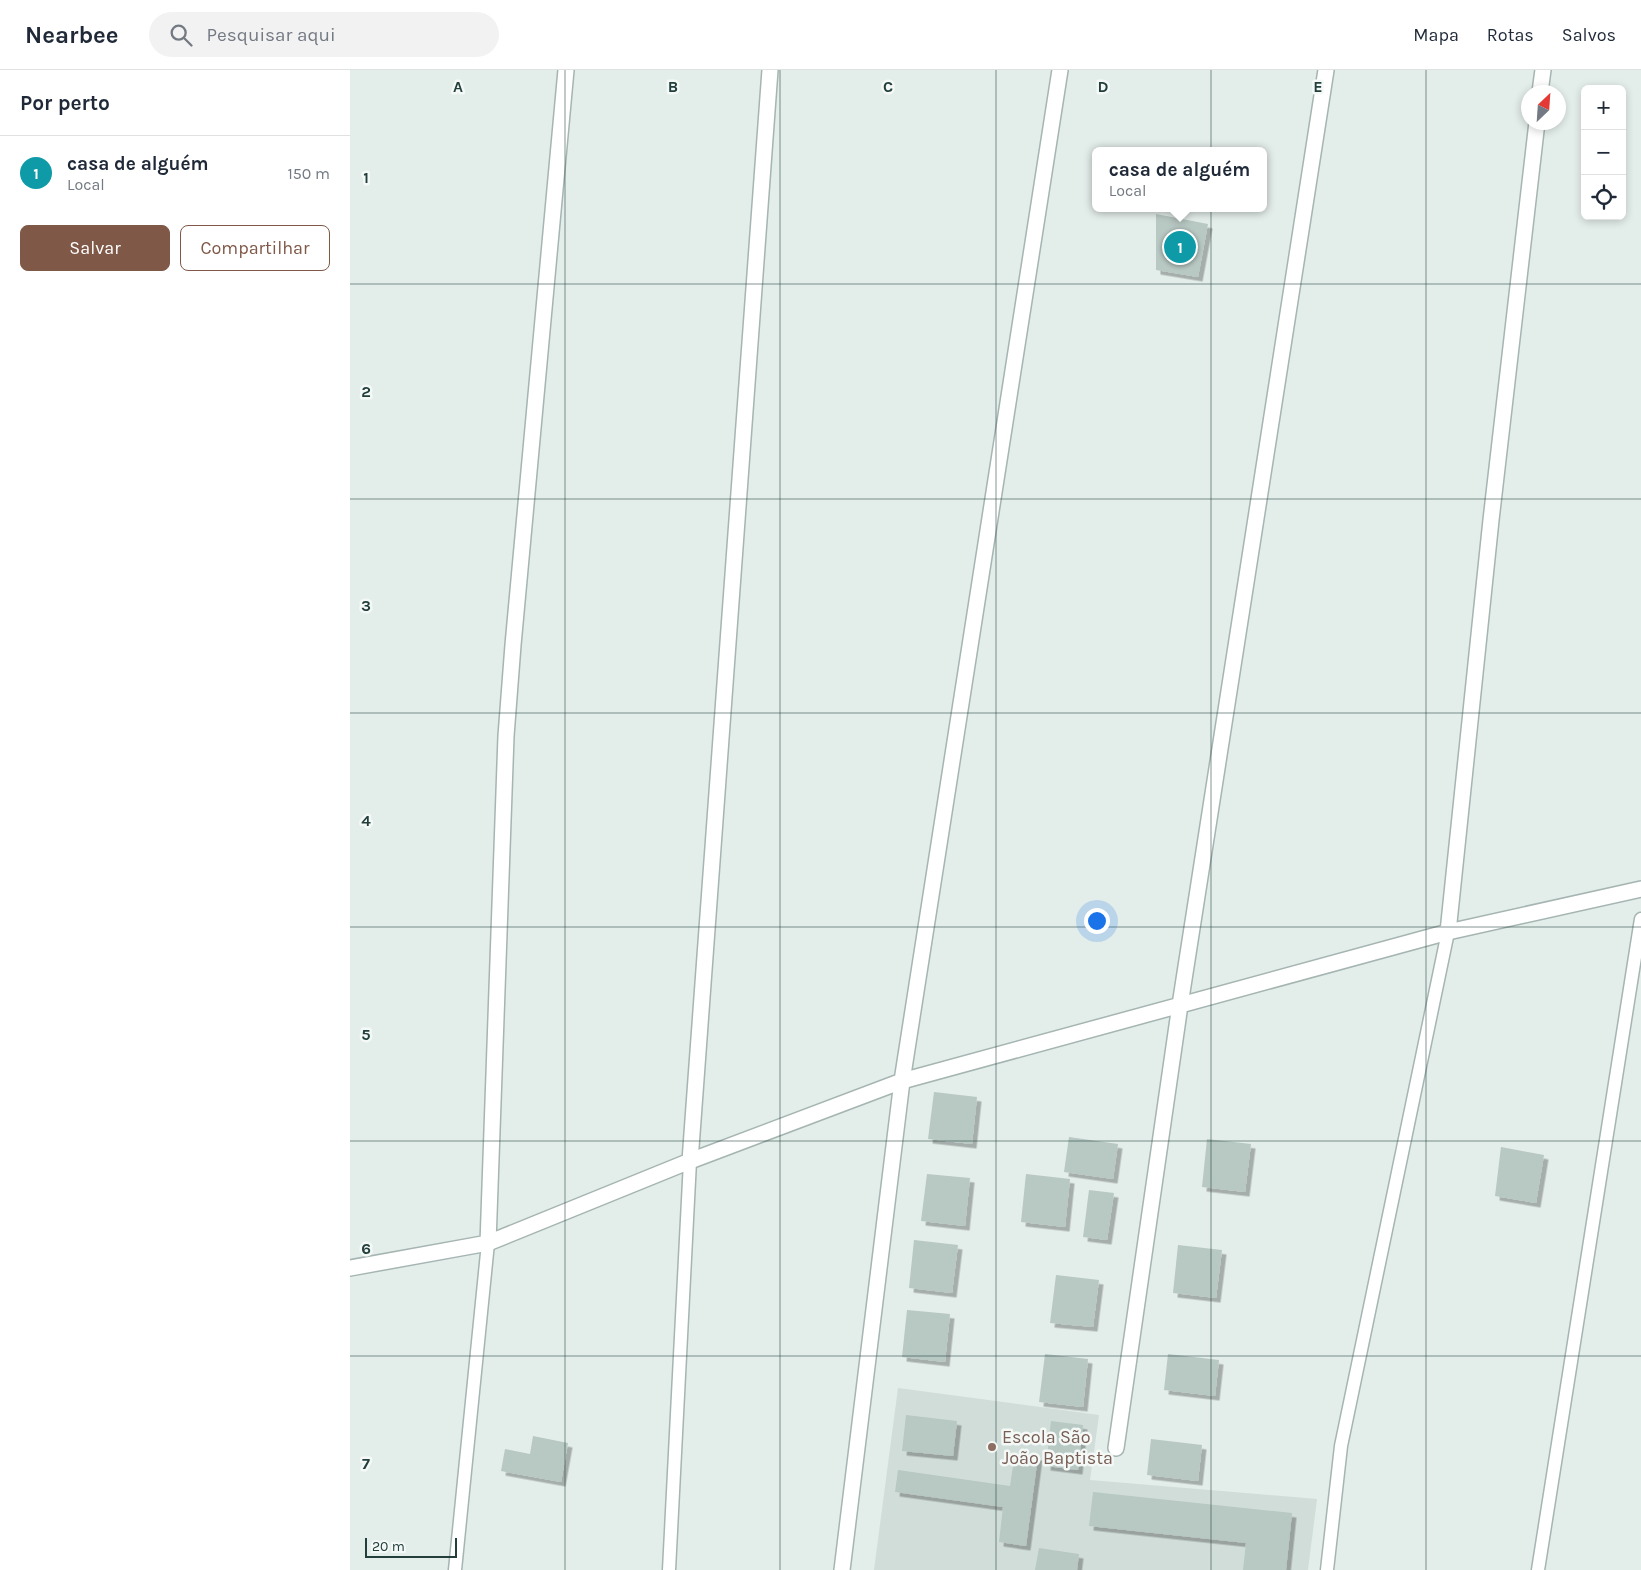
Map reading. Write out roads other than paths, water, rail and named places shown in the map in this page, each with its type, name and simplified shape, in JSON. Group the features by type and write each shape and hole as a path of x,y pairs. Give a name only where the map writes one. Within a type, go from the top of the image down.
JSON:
{"street":[{"path":"488,1243 506,736 514,625 566,70"},
{"path":"690,1161 770,70"},
{"path":"842,1570 902,1081 1060,70"},
{"path":"1116,1448 1180,1005 1326,70"},
{"path":"1541,85 1543,70"},
{"path":"1448,932 1536,130"},
{"path":"350,1268 488,1243 690,1161 902,1081 1448,932 1641,889"}],"lane":[{"path":"1538,1570 1641,919"},
{"path":"1327,1570 1341,1446 1448,932"},
{"path":"669,1570 690,1161"},
{"path":"455,1570 488,1243"}],"place":[{"name":"casa de alguém","path":"1180,247"},
{"name":"Escola São João Baptista","path":"992,1447"}]}
